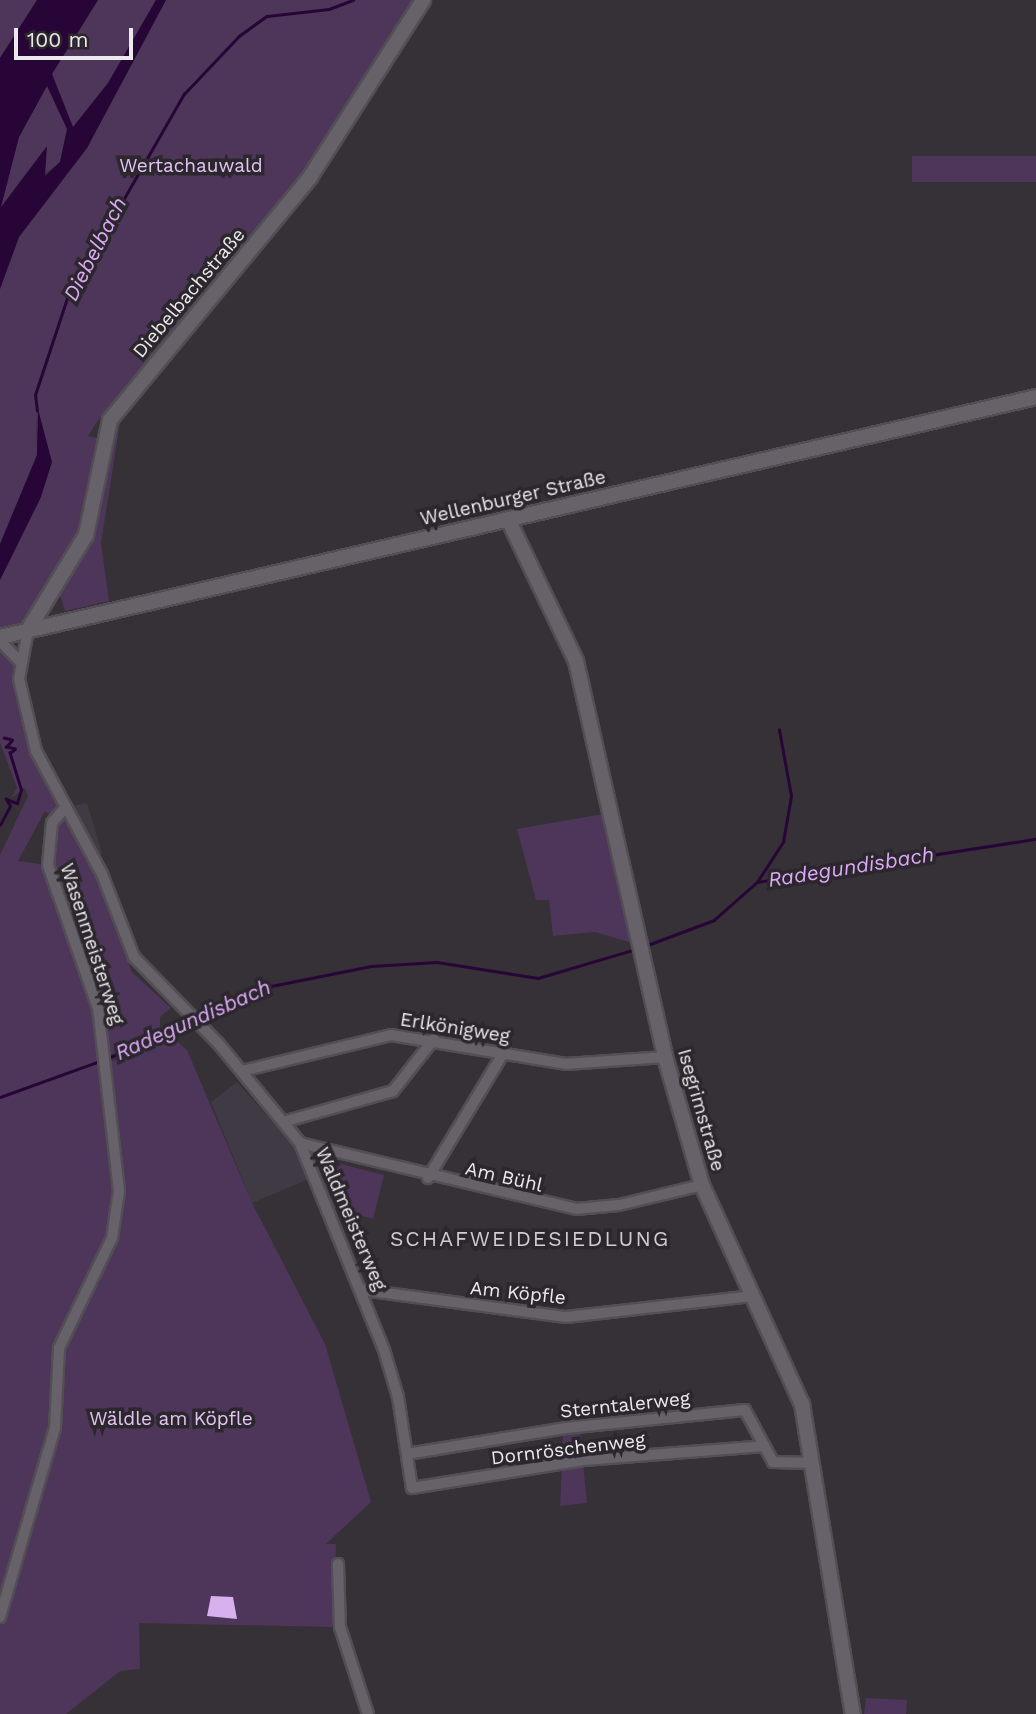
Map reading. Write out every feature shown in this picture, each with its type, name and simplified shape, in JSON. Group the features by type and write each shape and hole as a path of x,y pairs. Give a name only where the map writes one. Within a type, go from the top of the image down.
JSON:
{"street":[{"name":"Diebelbachstraße","path":"28,630 86,535 110,420 310,177 423,0"},
{"name":"Wellenburger Straße","path":"0,639 66,621 1036,397"},
{"name":"Isegrimstraße","path":"508,519 576,662 666,1057 702,1185 802,1404 820,1500 852,1713"},
{"path":"48,598 66,621"},
{"name":"Waldmeisterweg","path":"28,630 19,661 22,707 63,810 102,874 134,957 243,1071 300,1143 363,1290 398,1397 407,1454"},
{"path":"0,639 19,661"},
{"name":"Wasenmeisterweg","path":"0,1616 55,1428 59,1348 112,1238 119,1192 106,1058 98,1008 48,865 52,823 63,810"},
{"name":"Erlkönigweg","path":"243,1071 363,1039 434,1039 578,1065 666,1057"},
{"path":"283,1122 393,1091 434,1039"},
{"path":"428,1178 504,1052"},
{"name":"Am Bühl","path":"300,1143 428,1178 552,1205 597,1209 702,1185"},
{"name":"Am Köpfle","path":"363,1290 566,1317 752,1296"},
{"name":"Sterntalerweg","path":"407,1454 565,1428 745,1410 777,1464 813,1462"},
{"name":"Dornröschenweg","path":"407,1454 412,1488 573,1462 764,1446"},
{"path":"338,1564 340,1626 368,1714"}],"shaded area":[{"path":"37,0 98,0 52,74 73,127 108,83 156,0 166,0 87,148 19,237 0,289 0,58","holes":["47,86 67,129 60,162 45,176 47,146 1,207 19,137"]},
{"path":"38,409 52,462 41,497 0,580 0,544 37,455"},
{"path":"87,803 102,853 98,856 72,806"},
{"path":"237,1082 294,1146 311,1178 252,1203 211,1102"}],"green space":[{"path":"0,0 37,0 0,58"},
{"path":"98,0 156,0 108,83 73,128 52,74"},
{"name":"Wertachauwald","path":"166,0 414,0 309,164 96,423 88,436 98,438 89,503 77,545 26,621 0,631 0,580 41,497 36,410 37,455 0,544 0,289 19,237 87,148"},
{"path":"47,85 67,129 60,162 0,209 19,137"},
{"path":"912,156 1036,156 1036,182 912,182"},
{"path":"120,423 101,543 109,601 65,611 60,595 89,544 114,426"},
{"name":"Wäldle am Köpfle","path":"4,647 15,660 18,708 58,809 51,816 45,811 18,861 48,865 52,830 64,817 98,875 132,972 171,1008 160,1017 160,1035 107,1056 108,1063 172,1037 187,1050 252,1203 325,1344 371,1502 326,1544 336,1544 333,1627 139,1623 140,1669 120,1671 66,1714 0,1714 0,855 28,796 25,788 11,798 17,788 0,742 0,648"},
{"path":"603,814 632,943 595,932 553,936 549,900 536,900 517,829"},
{"path":"341,1164 384,1175 373,1219 331,1207 323,1185"},
{"path":"580,1431 582,1456 562,1459 563,1433"},
{"path":"583,1463 587,1503 560,1506 562,1466"},
{"path":"866,1698 907,1700 906,1714 864,1714"}],"building":[{"path":"211,1596 233,1597 237,1619 207,1616"}],"waterway":[{"name":"Diebelbach","path":"37,411 35,395 67,298 184,94 239,36 267,16 329,9 353,0"},
{"path":"757,882 783,842 791,796 779,730"},
{"path":"0,825 10,806 6,799 17,803 21,790 10,753 15,749 6,747 12,740 4,738"},
{"name":"Radegundisbach","path":"645,946 714,920 757,882 1036,839"},
{"name":"Radegundisbach","path":"199,1019 261,988 371,966 437,962 538,978 636,949"},
{"name":"Radegundisbach","path":"106,1059 193,1022"},
{"name":"Radegundisbach","path":"0,1097 100,1061"}],"district":[{"name":"SCHAFWEIDESIEDLUNG","path":"530,1239"}]}
